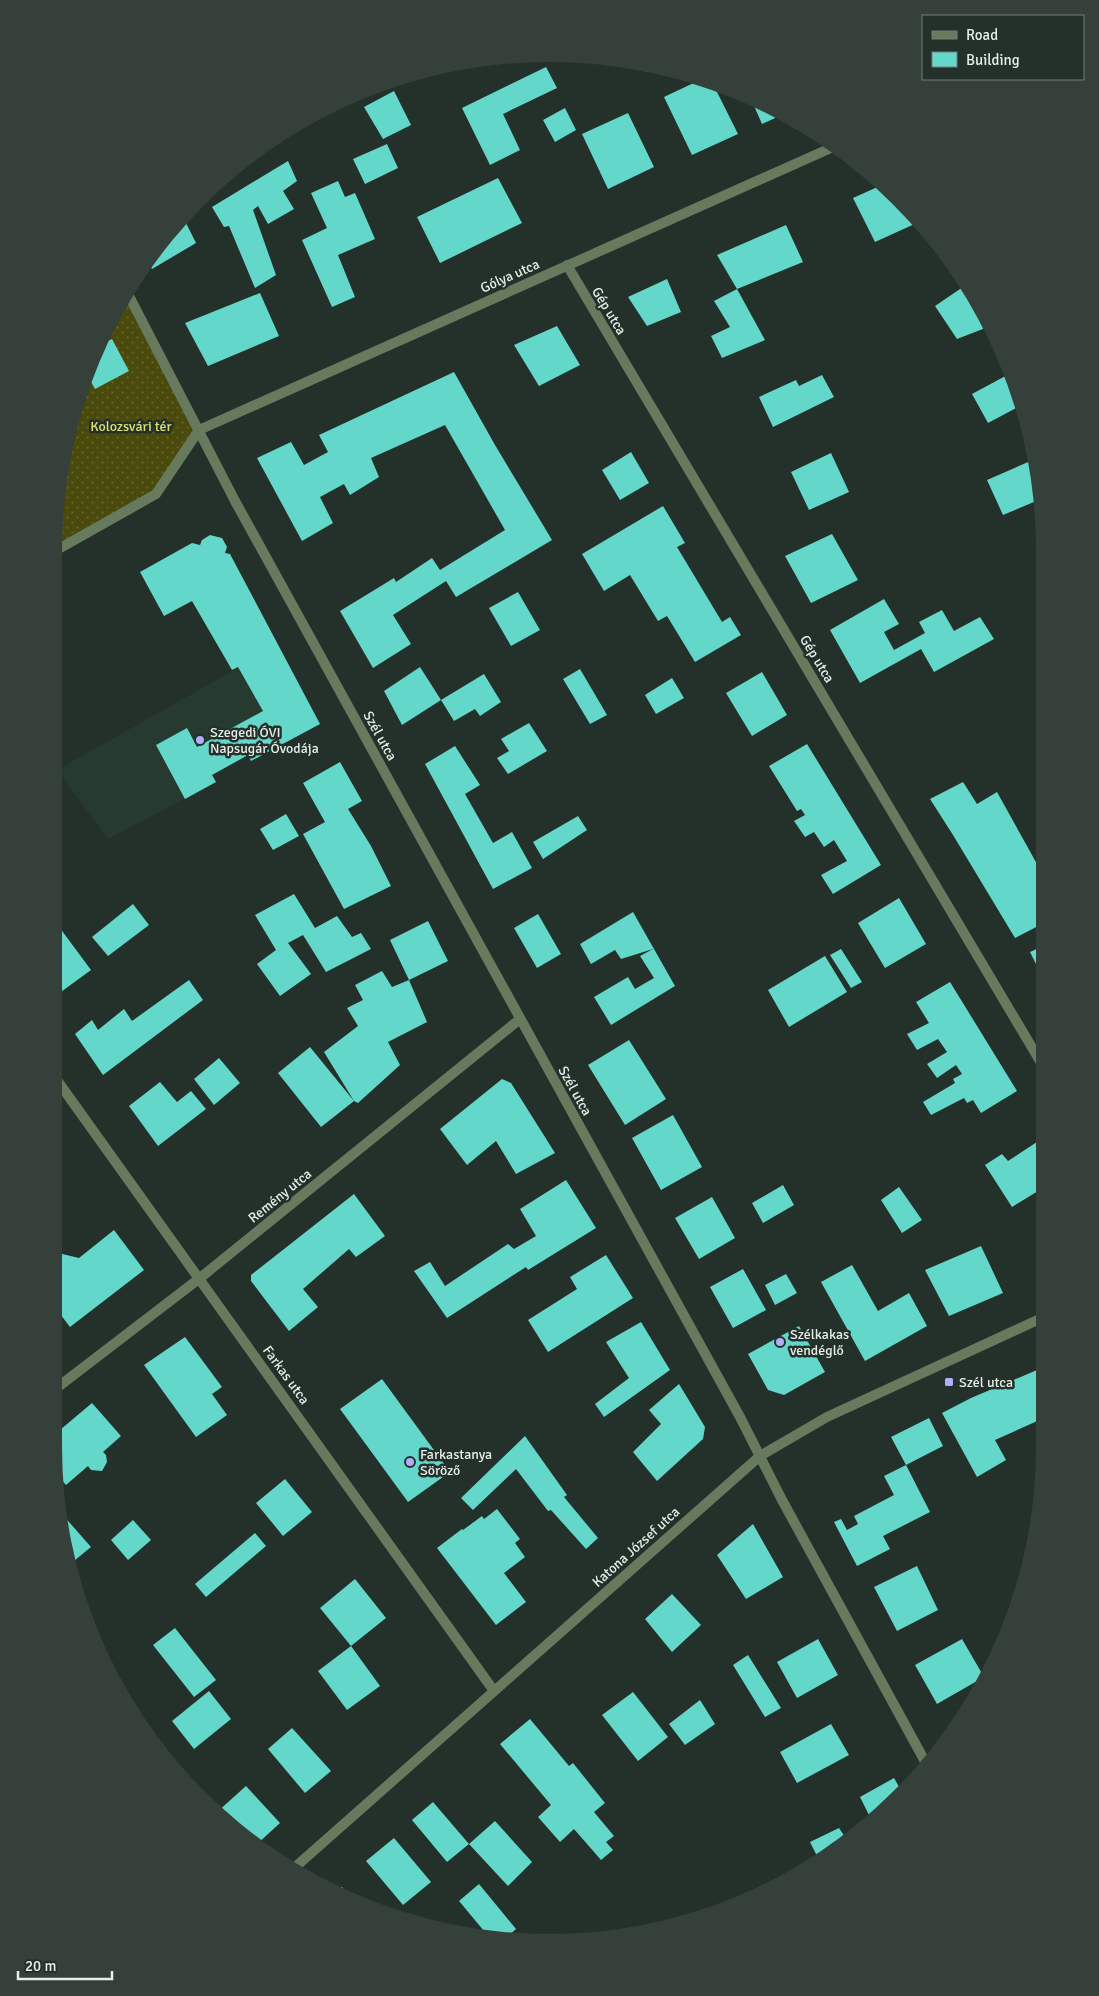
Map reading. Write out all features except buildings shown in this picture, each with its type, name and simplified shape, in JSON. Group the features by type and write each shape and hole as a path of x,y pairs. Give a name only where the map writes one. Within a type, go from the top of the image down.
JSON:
{"street":[{"name":"Gólya utca","path":"199,430 827,150"},
{"name":"Gép utca","path":"566,265 1036,1054"},
{"path":"62,547 156,494 199,430 131,301"},
{"name":"Szél utca","path":"199,430 235,501 760,1456 782,1500 924,1759"},
{"name":"Remény utca","path":"62,1384 200,1278 520,1019"},
{"name":"Farkas utca","path":"62,1087 494,1691"},
{"name":"Katona József utca","path":"299,1864 760,1456 827,1416 1036,1322"}],"shaded area":[{"name":"Szegedi ÓVI Napsugár Óvodája","path":"277,646 320,724 251,761 248,756 213,775 216,782 108,839 62,777 62,767"}],"green space":[{"name":"Kolozsvári tér","path":"131,301 199,430 156,494 62,547 67,486 79,423 100,363"}],"place":[{"name":"Szegedi ÓVI Napsugár Óvodája","path":"200,740"},
{"name":"Szélkakas vendéglő","path":"780,1342"},
{"name":"Szél utca","path":"949,1382"},
{"name":"Farkastanya Söröző","path":"410,1462"}]}
